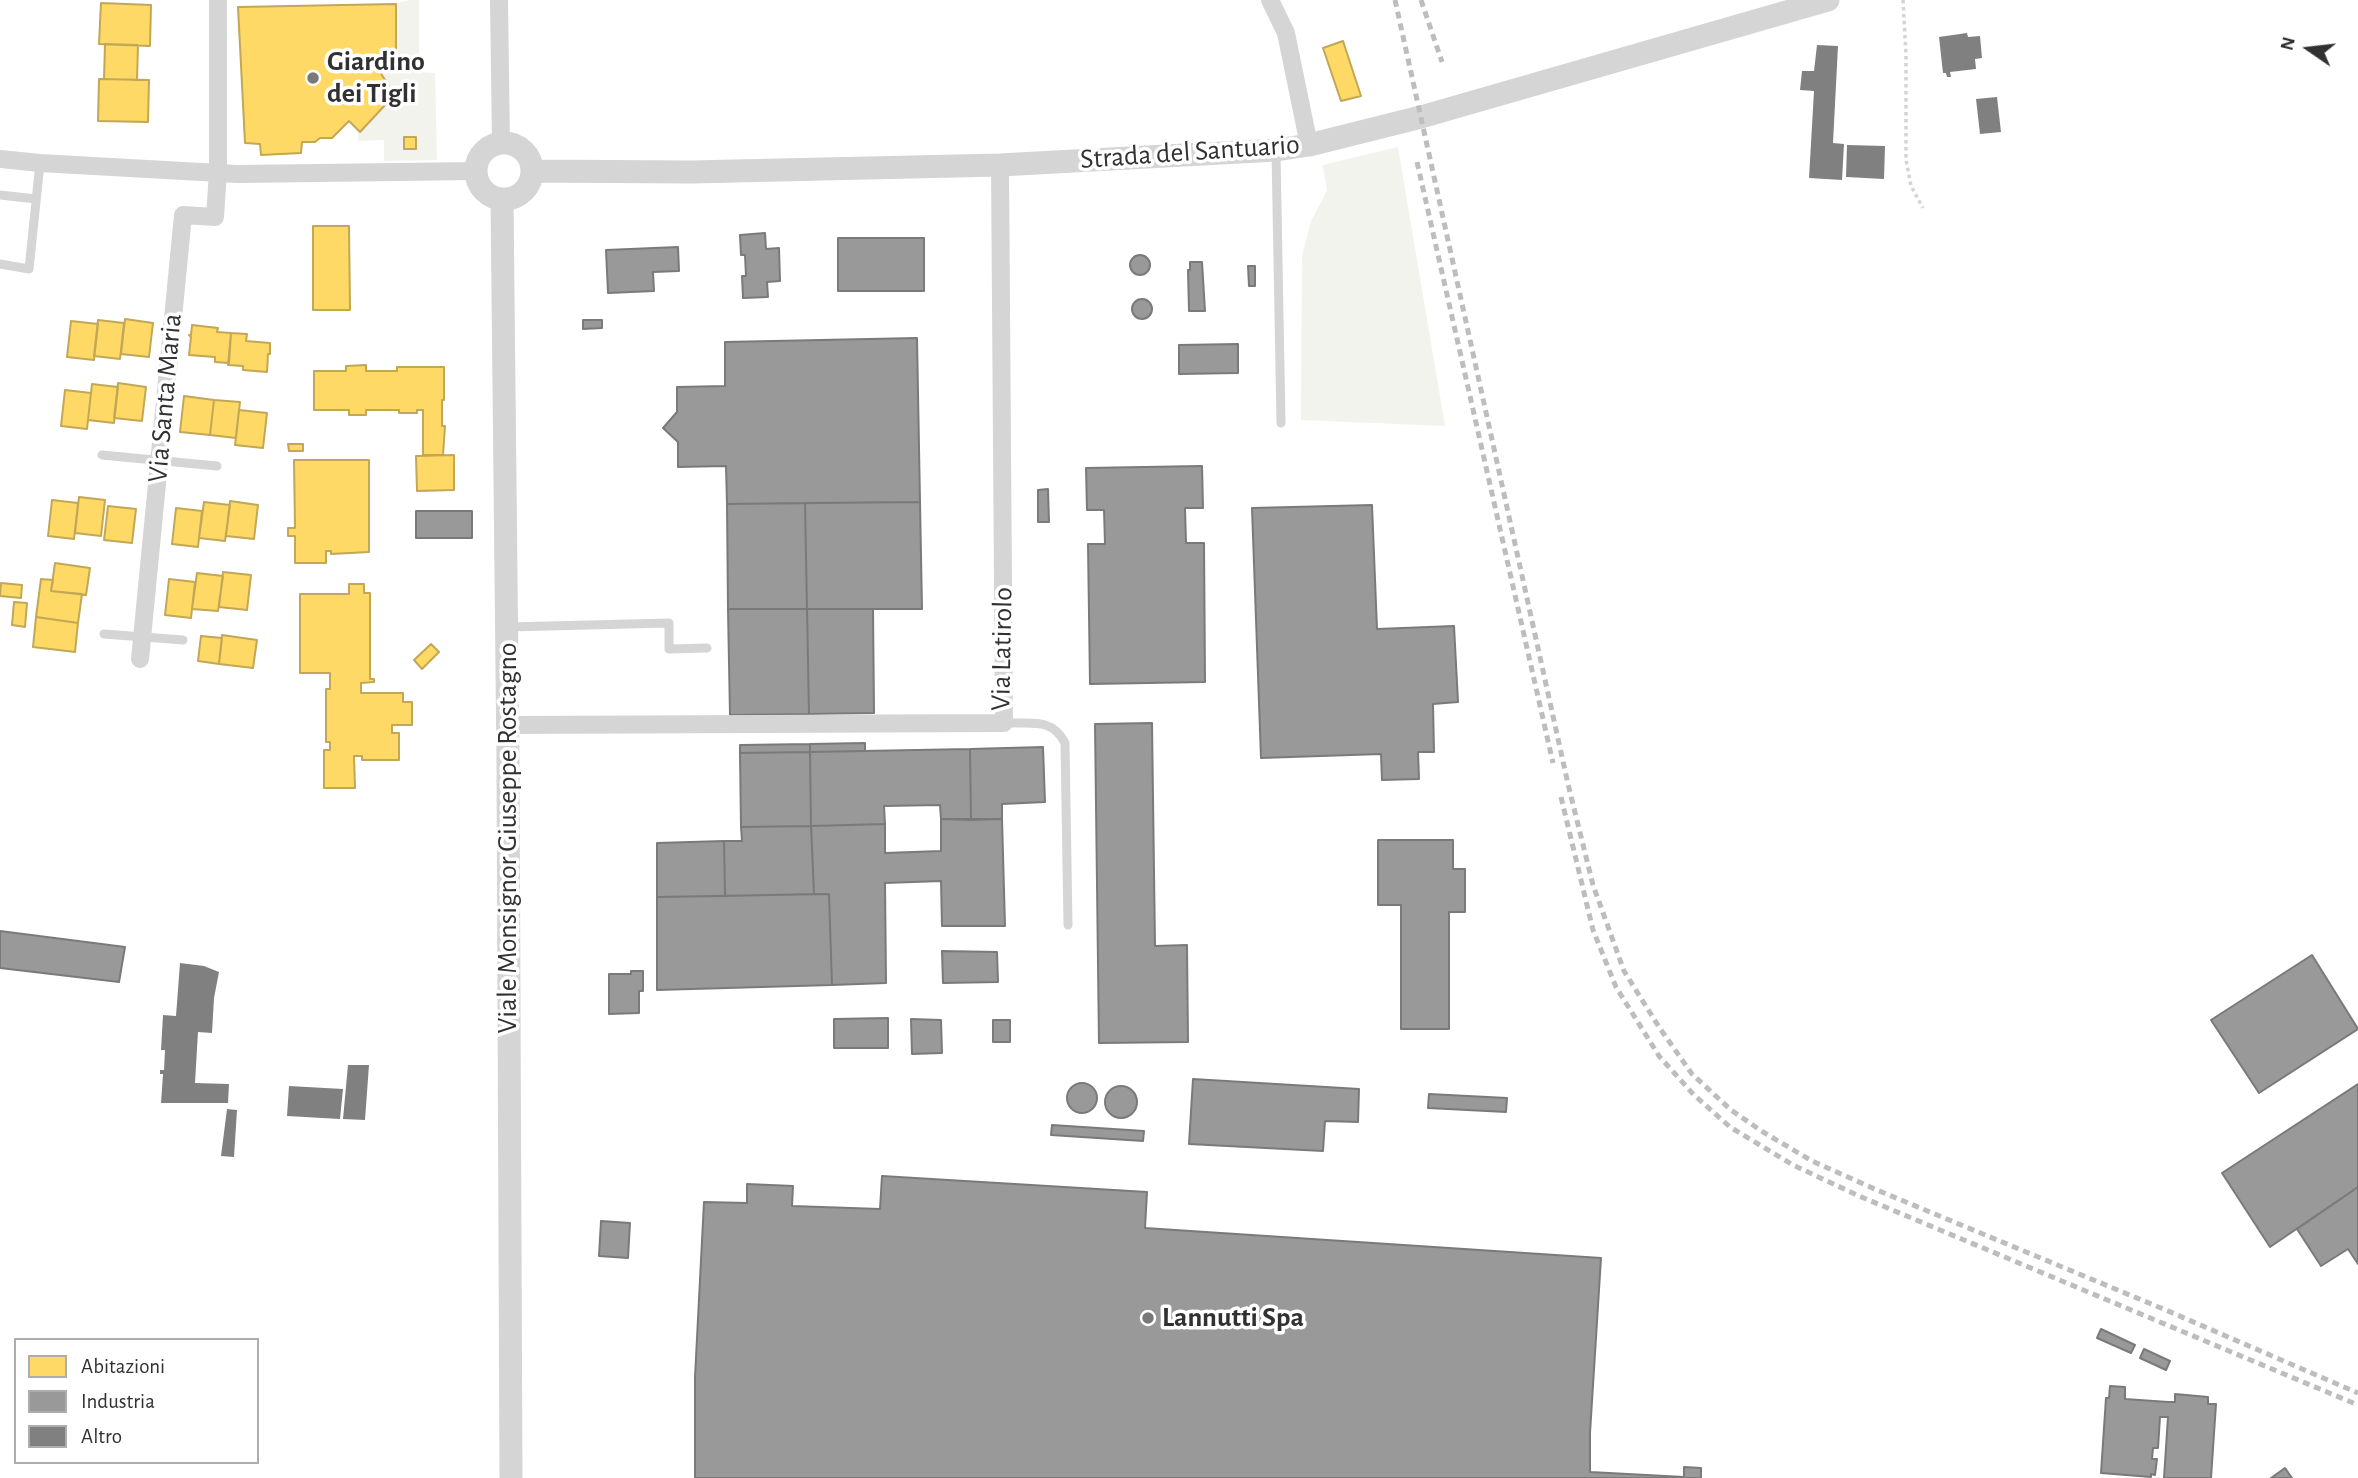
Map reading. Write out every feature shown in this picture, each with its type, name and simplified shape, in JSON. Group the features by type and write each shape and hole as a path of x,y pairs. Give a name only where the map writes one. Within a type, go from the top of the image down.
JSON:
{"street":[{"path":"218,0 218,172"},
{"path":"499,0 501,143"},
{"path":"1270,0 1286,33 1309,145"},
{"name":"Strada del Santuario","path":"532,171 691,172 1000,165 1276,150 1309,145 1421,117 1828,0"},
{"path":"501,143 519,147 526,153 532,171 531,180 520,194 502,199 487,193 477,180 476,171 486,149 501,143"},
{"path":"0,159 237,174 476,171"},
{"name":"Via Latirolo","path":"508,725 1004,723 1000,165"},
{"name":"Via Santa Maria","path":"140,659 183,215 215,217 218,172"},
{"name":"Viale Monsignor Giuseppe Rostagno","path":"502,199 508,725 511,1478"}],"lane":[{"path":"1276,150 1281,423"},
{"path":"0,264 30,269 40,163"},
{"path":"0,195 36,199"},
{"path":"102,455 217,466"},
{"path":"507,627 669,623 669,649 708,648"},
{"path":"104,634 183,640"},
{"path":"1004,723 1047,724 1059,732 1065,743 1068,925"}],"path":[{"path":"1903,0 1906,160 1911,186 1923,208"}],"shaded area":[{"path":"419,0 419,72 435,73 437,160 384,161 384,140 358,141 358,134 388,103 389,86 378,69 379,60 396,60 396,4"},
{"path":"1398,147 1445,426 1301,420 1302,256 1311,221 1327,191 1323,165"}],"building: Abitazioni":[{"path":"101,3 151,5 150,46 99,44"},
{"name":"Giardino dei Tigli","path":"396,4 396,60 379,60 378,69 389,86 380,93 387,103 360,132 349,121 332,138 302,142 301,153 261,155 260,144 245,143 238,7"},
{"path":"1343,41 1361,96 1341,101 1323,48"},
{"path":"105,44 138,45 137,80 104,79"},
{"path":"99,79 149,80 148,122 98,121"},
{"path":"404,137 416,137 416,149 404,149"},
{"path":"313,226 349,226 350,310 313,310"},
{"path":"125,319 153,323 149,357 121,354"},
{"path":"98,320 124,323 120,359 94,356"},
{"path":"71,321 98,324 94,360 67,357"},
{"path":"192,325 218,328 217,332 231,333 229,363 215,362 215,357 189,355"},
{"path":"231,333 247,334 246,341 270,343 267,372 243,370 243,366 228,365"},
{"path":"366,365 366,371 397,371 397,367 444,367 443,455 423,455 423,410 417,410 417,413 399,413 399,410 366,410 366,415 349,415 349,410 314,410 314,371 346,371 346,366"},
{"path":"118,383 146,387 142,421 114,418"},
{"path":"92,384 118,387 114,423 88,420"},
{"path":"65,390 91,393 87,429 61,426"},
{"path":"184,396 214,400 210,435 180,432"},
{"path":"214,400 240,402 236,438 210,435"},
{"path":"239,410 267,413 263,448 235,445"},
{"path":"288,444 303,444 303,451 289,451"},
{"path":"454,455 454,490 417,491 416,456"},
{"path":"294,460 369,460 369,552 331,554 331,551 326,551 326,563 295,563 295,536 288,536 288,528 295,528"},
{"path":"79,497 105,500 101,536 75,533"},
{"path":"52,500 78,503 74,539 48,536"},
{"path":"230,501 258,505 254,539 226,536"},
{"path":"204,502 230,505 225,541 199,538"},
{"path":"108,506 136,509 132,543 104,540"},
{"path":"176,508 202,511 198,547 172,544"},
{"path":"55,563 90,568 86,595 51,591"},
{"path":"223,572 251,575 247,610 219,607"},
{"path":"197,573 223,576 218,611 192,609"},
{"path":"41,579 53,580 51,591 82,594 78,623 36,617"},
{"path":"169,579 195,582 191,618 165,615"},
{"path":"1,583 22,585 21,598 0,596"},
{"path":"349,584 364,584 364,593 370,593 370,679 374,679 374,682 361,683 361,693 403,693 403,702 412,702 412,725 392,725 392,733 399,733 399,760 362,760 362,756 354,756 355,788 324,788 324,750 330,750 330,742 326,742 326,689 330,689 330,673 300,673 300,594 349,594"},
{"path":"14,602 27,603 25,627 12,625"},
{"path":"36,617 78,623 75,652 33,647"},
{"path":"222,635 257,640 253,668 219,664"},
{"path":"201,636 222,638 219,664 198,661"},
{"path":"431,644 439,652 422,669 414,660"}],"building: Industria":[{"path":"765,233 766,249 779,248 780,281 767,282 768,297 743,298 745,255 741,255 740,235"},
{"path":"838,238 924,238 924,291 838,291"},
{"path":"678,247 679,271 653,272 654,291 608,293 606,250"},
{"path":"1140,255 1147,258 1150,265 1147,272 1140,275 1133,272 1130,265 1133,258"},
{"path":"1190,262 1202,262 1205,311 1189,311"},
{"path":"1248,266 1255,266 1255,286 1249,286"},
{"path":"1142,299 1149,302 1152,309 1149,316 1142,319 1135,316 1132,309 1135,302"},
{"path":"583,320 602,320 602,328 583,329"},
{"path":"917,338 920,502 727,504 726,466 678,467 678,442 663,428 677,412 677,387 725,386 725,342"},
{"path":"1238,344 1238,373 1179,374 1179,345"},
{"path":"1202,466 1203,508 1185,508 1186,543 1204,543 1205,682 1090,684 1088,544 1105,544 1104,510 1087,510 1086,468"},
{"path":"1048,489 1049,522 1038,522 1038,490"},
{"path":"920,502 922,609 807,609 805,503"},
{"path":"805,503 807,609 728,609 727,504"},
{"path":"1372,505 1377,629 1454,626 1458,702 1433,704 1434,752 1418,752 1419,779 1382,780 1381,754 1261,758 1252,508"},
{"path":"416,511 472,511 472,538 416,538"},
{"path":"728,609 807,609 809,714 730,715"},
{"path":"807,609 873,609 874,713 809,714"},
{"path":"1152,723 1155,946 1187,945 1188,1042 1099,1043 1095,724"},
{"path":"865,743 865,751 810,752 810,744"},
{"path":"810,744 810,752 740,753 740,745"},
{"path":"1043,747 1045,802 1002,804 1002,819 971,820 970,749"},
{"path":"970,749 971,820 941,819 940,805 884,806 885,824 811,826 810,752"},
{"path":"810,752 811,826 741,827 740,753"},
{"path":"941,819 1002,819 1005,926 942,926 941,881 885,883 886,983 832,985 829,894 814,894 811,826 885,824 885,853 941,851"},
{"path":"811,826 814,894 725,896 724,841 742,841 741,827"},
{"path":"1378,840 1453,840 1453,869 1465,869 1465,912 1449,912 1449,1029 1401,1029 1401,905 1378,905"},
{"path":"724,841 725,896 657,897 657,843"},
{"path":"829,894 832,985 657,990 657,897"},
{"path":"0,931 125,947 119,982 0,968"},
{"path":"942,951 997,952 998,982 943,983"},
{"path":"2312,955 2358,1029 2259,1093 2211,1020"},
{"path":"631,971 643,971 639,1013 609,1014 609,974 631,974"},
{"path":"888,1018 888,1048 834,1048 834,1019"},
{"path":"911,1019 941,1020 942,1053 912,1054"},
{"path":"993,1020 1010,1020 1010,1042 993,1042"},
{"path":"1193,1079 1359,1089 1358,1122 1325,1121 1323,1151 1189,1144"},
{"path":"1082,1083 1093,1087 1097,1098 1093,1109 1082,1113 1071,1109 1067,1098 1071,1087"},
{"path":"2358,1084 2358,1187 2270,1247 2222,1173"},
{"path":"1121,1086 1132,1091 1137,1102 1132,1113 1121,1118 1110,1113 1105,1102 1110,1091"},
{"path":"1429,1094 1507,1098 1506,1112 1428,1108"},
{"path":"1052,1125 1144,1131 1143,1141 1051,1135"},
{"name":"Lannutti Spa","path":"882,1176 1147,1192 1145,1228 1601,1258 1590,1472 1684,1477 1684,1467 1701,1468 1701,1478 695,1478 695,1377 704,1202 747,1203 747,1184 793,1186 792,1206 880,1209"},
{"path":"2358,1187 2358,1264 2348,1249 2321,1266 2297,1229"},
{"path":"601,1221 630,1223 628,1258 599,1256"},
{"path":"2101,1329 2135,1345 2131,1353 2097,1338"},
{"path":"2144,1349 2170,1361 2166,1370 2140,1358"},
{"path":"2110,1386 2125,1387 2125,1399 2175,1402 2175,1394 2208,1397 2208,1404 2216,1404 2211,1478 2164,1478 2168,1417 2160,1417 2158,1448 2153,1448 2152,1459 2157,1459 2155,1475 2151,1474 2151,1477 2101,1473 2106,1398 2109,1398"},
{"path":"2285,1468 2292,1478 2271,1478"}],"building: Altro":[{"path":"1967,33 1968,37 1980,36 1982,58 1975,59 1976,69 1950,72 1951,77 1947,77 1946,73 1943,73 1939,37"},
{"path":"1817,45 1838,46 1833,143 1844,144 1842,180 1809,178 1814,91 1800,90 1802,71 1814,71"},
{"path":"1997,97 2001,132 1980,134 1976,99"},
{"path":"1847,145 1885,146 1884,179 1846,177"},
{"path":"180,963 204,966 219,972 212,1033 198,1032 195,1083 229,1084 228,1103 161,1103 163,1074 160,1074 160,1070 164,1070 165,1050 161,1050 163,1015 176,1016"},
{"path":"348,1065 369,1065 365,1120 343,1119"},
{"path":"289,1086 343,1089 340,1119 287,1116"},
{"path":"227,1109 237,1110 234,1157 221,1156"}],"railway":[{"path":"1395,0 1568,784 1593,885 1624,971 1659,1027 1692,1074 1731,1110 1812,1161 2358,1393"},
{"path":"1421,0 1442,62"},
{"path":"1417,162 1553,763"},
{"path":"1561,797 1593,930 1616,987 1659,1056 1694,1095 1730,1127 1793,1165 1859,1196 2358,1405"}],"place":[{"name":"Giardino dei Tigli","path":"313,78"},
{"name":"Lannutti Spa","path":"1148,1318"}]}
